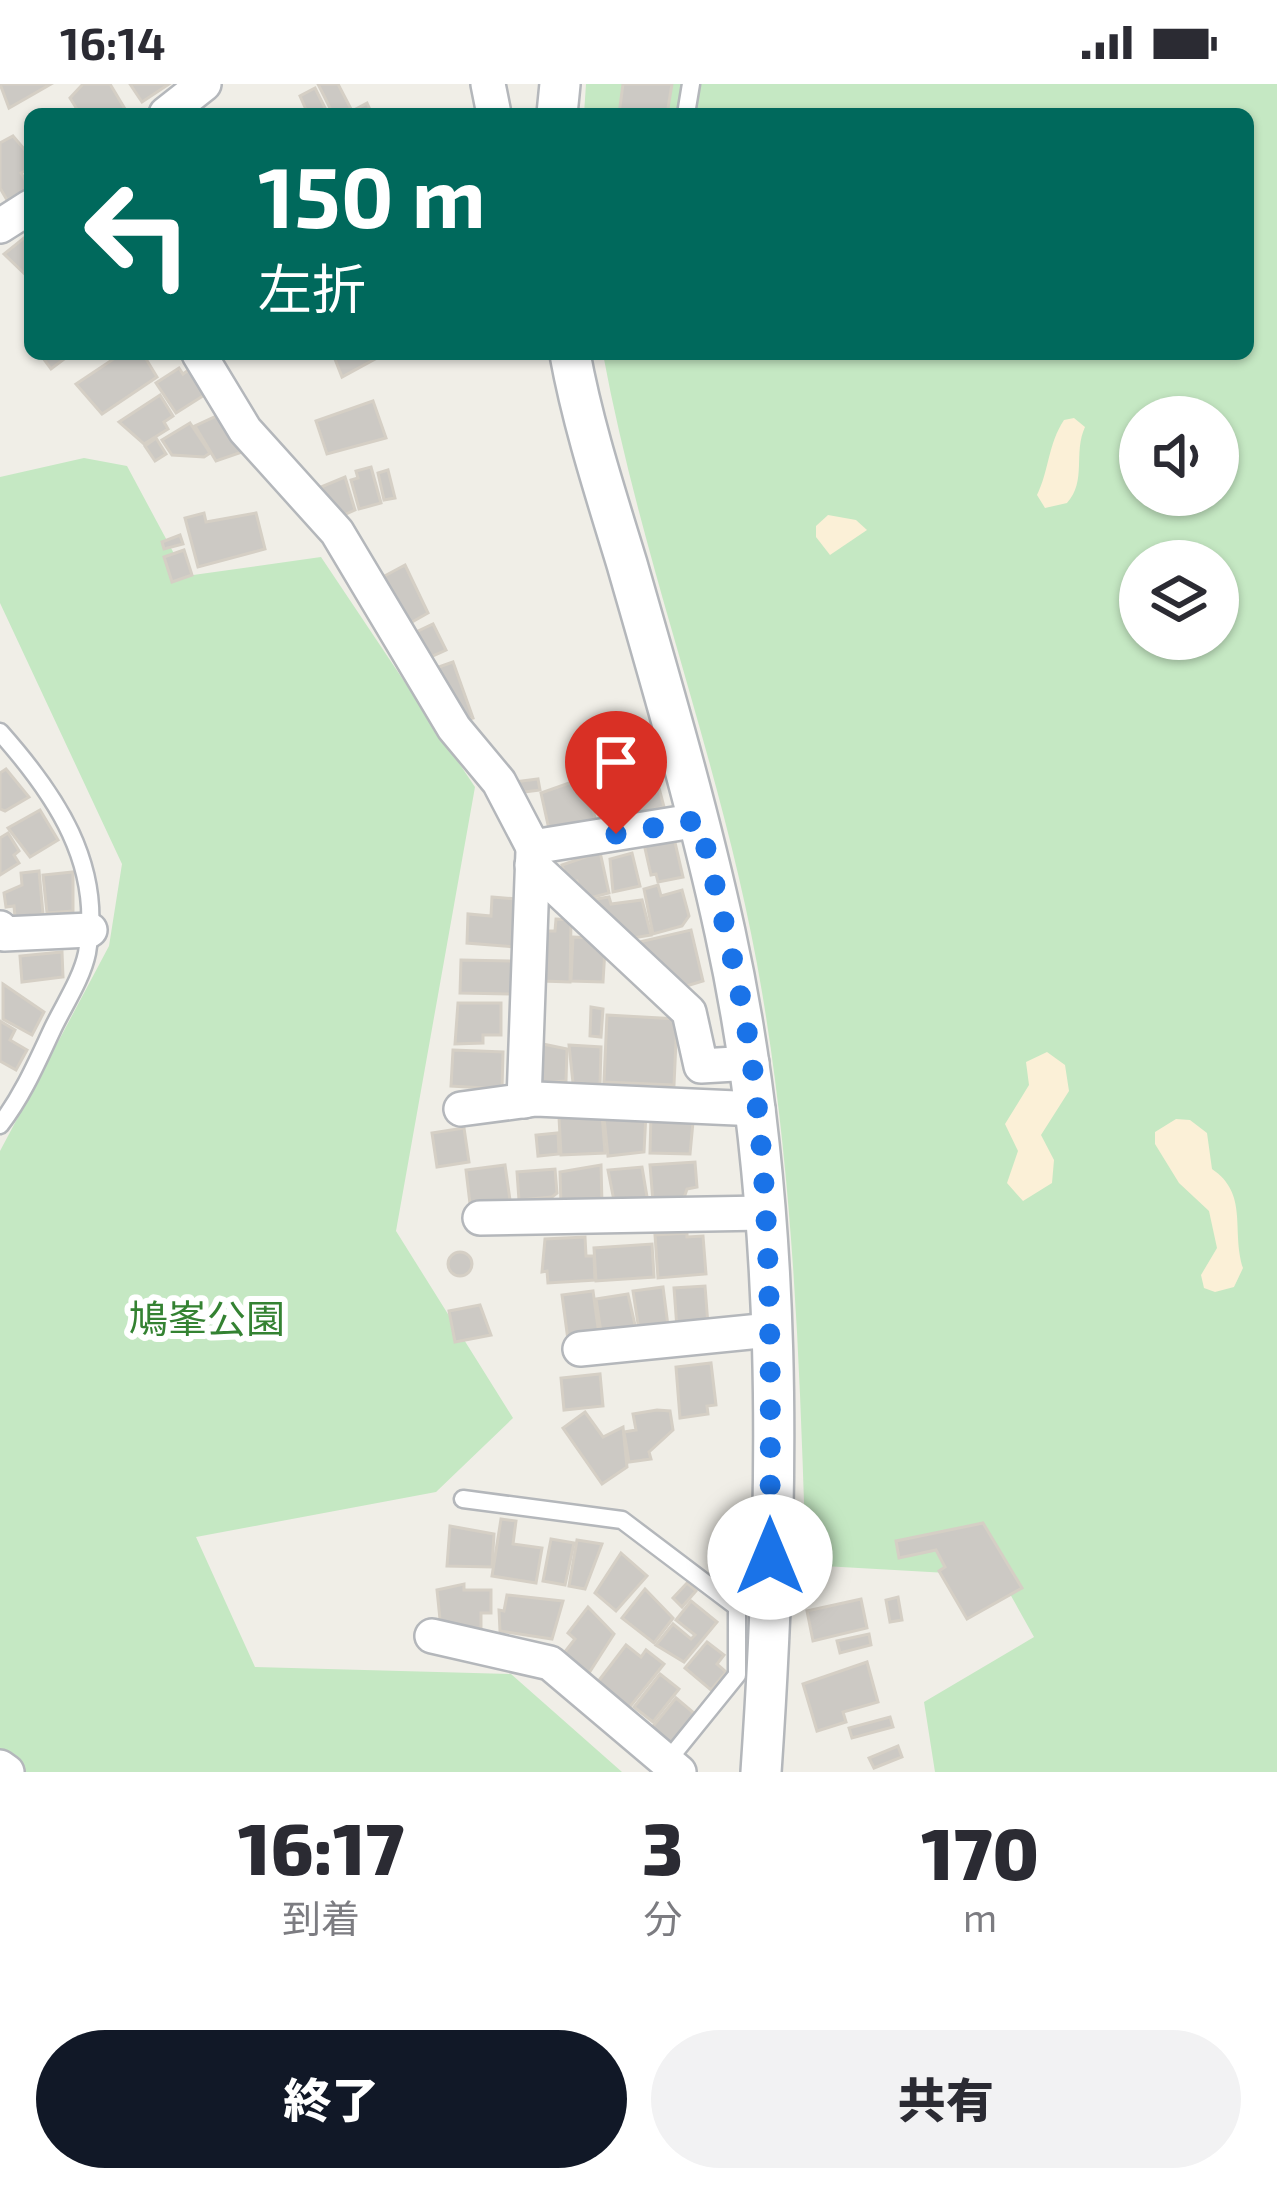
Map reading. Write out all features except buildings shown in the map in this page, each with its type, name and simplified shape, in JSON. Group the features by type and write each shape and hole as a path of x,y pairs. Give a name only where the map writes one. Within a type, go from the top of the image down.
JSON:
{"street":[{"path":"174,108 205,84"},
{"path":"203,360 245,430 337,532 454,728 499,782 532,856 689,1012 701,1066 752,1064"},
{"path":"573,360 699,820 752,1064 766,1213 770,1330 769,1634 761,1772"},
{"path":"532,856 699,820"},
{"path":"524,1101 532,856"},
{"path":"0,928 4,934 90,930"},
{"path":"461,1109 524,1101 758,1109"},
{"path":"480,1218 766,1213"},
{"path":"580,1349 770,1330"},
{"path":"432,1636 550,1663 674,1766"},
{"path":"0,1767 8,1772"}],"lane":[{"path":"0,732 63,808 81,850 90,930 87,958 19,1100 0,1125"},
{"path":"463,1498 622,1520 737,1606 737,1676 674,1766"}],"green space":[{"path":"586,84 1277,84 1277,1772 935,1772 924,1702 1034,1637 1000,1576 806,1565 788,1206 762,992 728,831 640,514 604,360 1254,360 1254,108 584,108"},
{"name":"鳩峯公園","path":"84,458 127,466 186,576 321,557 475,787 396,1231 513,1418 436,1492 196,1537 255,1667 511,1674 622,1772 22,1772 0,1760 0,1151 109,946 122,864 0,603 0,477"}],"sand":[{"path":"1074,418 1085,427 1077,486 1067,503 1045,508 1037,495 1052,448 1064,420"},
{"path":"828,515 856,520 867,530 830,555 816,537 816,526"},
{"path":"1047,1052 1065,1065 1069,1091 1041,1135 1054,1160 1052,1183 1023,1201 1007,1183 1018,1151 1005,1124 1029,1085 1026,1062"},
{"path":"1176,1119 1190,1120 1207,1133 1212,1169 1235,1201 1243,1268 1234,1287 1215,1292 1204,1288 1201,1275 1217,1248 1209,1211 1179,1183 1155,1144 1155,1132"}],"route":[{"path":"616,834 699,820 726,933 752,1064 769,1245 770,1557"}]}
